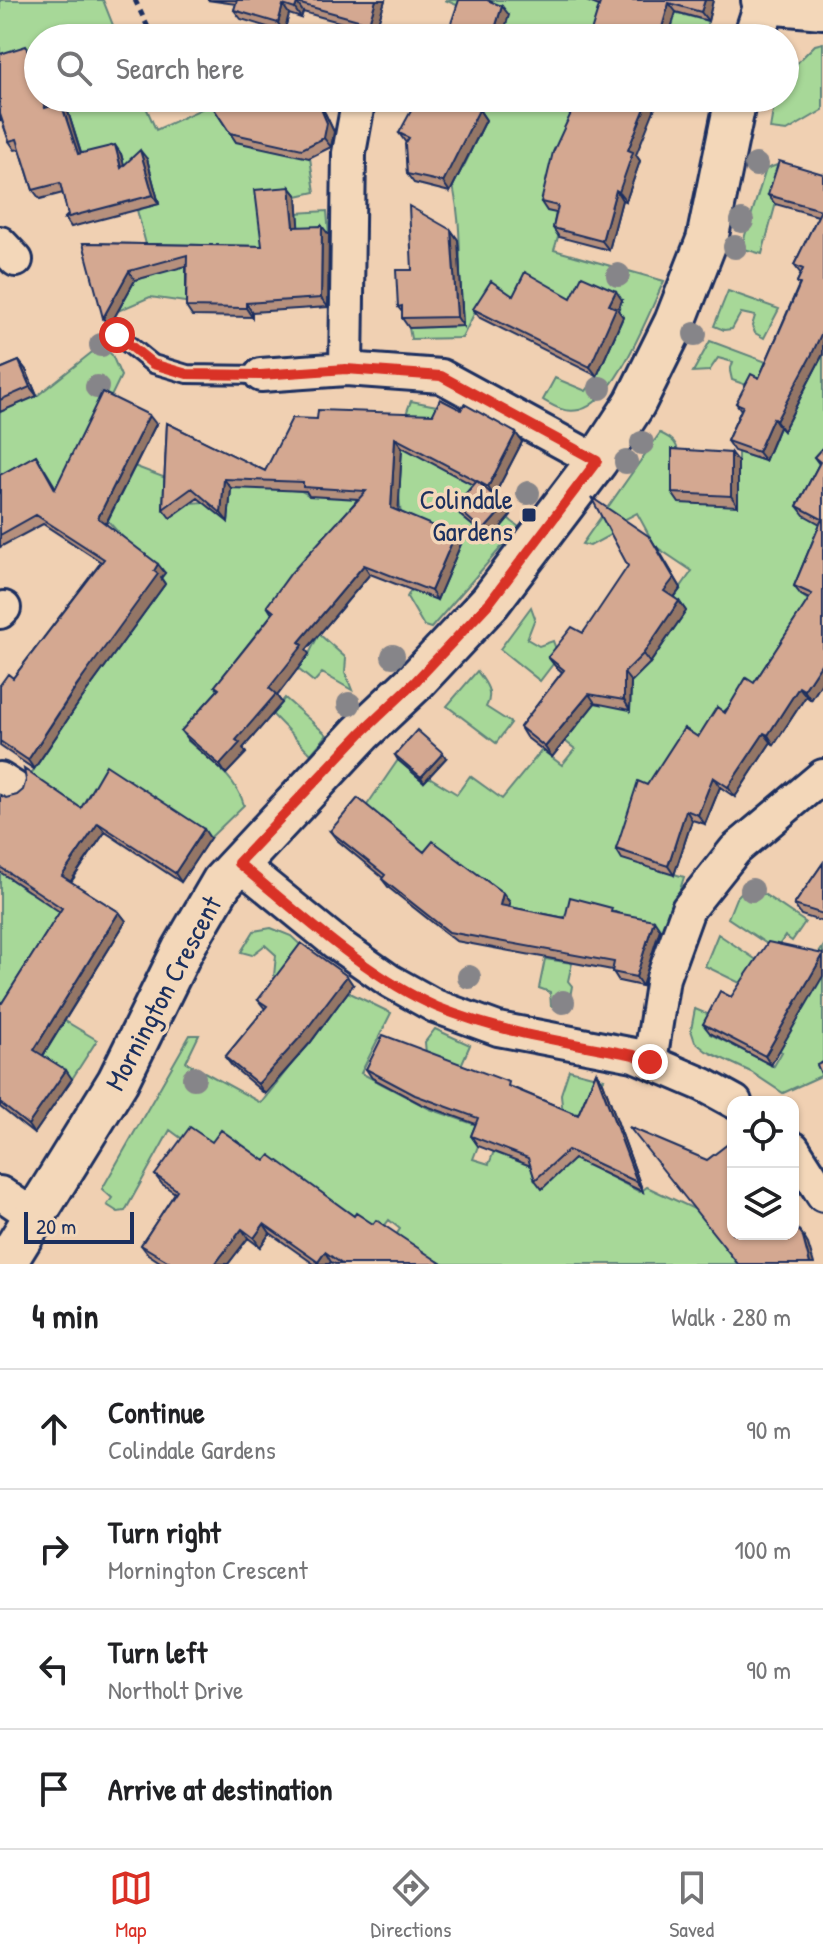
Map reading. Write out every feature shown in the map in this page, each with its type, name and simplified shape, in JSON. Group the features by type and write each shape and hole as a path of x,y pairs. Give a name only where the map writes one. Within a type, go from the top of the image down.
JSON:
{"street":[{"path":"760,15 823,12"},
{"path":"346,369 349,153 353,112"},
{"name":"Mornington Crescent","path":"5,1264 118,1081 183,949 222,882 361,733 414,683 490,602 597,461 635,403 675,322 707,240 733,112"},
{"path":"261,375 346,369 441,376 597,461"},
{"path":"650,1062 663,978 688,909 735,850 822,779"},
{"path":"238,863 336,943 390,981 435,1006 498,1029 634,1055 727,1098"},
{"path":"799,1157 823,1195"},
{"path":"0,1193 34,1216"}],"lane":[{"path":"117,335 153,364 187,374 261,375"}],"path":[{"path":"135,0 146,24"}],"green space":[{"path":"0,0 103,0 112,24 24,24 24,74 0,77"},
{"path":"445,0 585,0 614,11 626,24 485,24 466,9"},
{"path":"673,12 708,21 707,24 673,24"},
{"path":"823,43 823,110 787,131 770,129 773,112 799,112 799,61 815,45"},
{"path":"50,112 148,112 156,130 195,112 227,112 310,158 315,192 297,196 264,215 327,211 329,235 308,236 192,303 150,297 118,311 102,302 99,290 154,275 137,210 159,204 154,186 84,163"},
{"path":"480,112 585,112 565,215 554,250 664,281 618,374 593,404 579,410 565,410 543,400 555,378 586,391 597,376 594,306 520,305 481,316 475,312 462,338 411,339 409,328 460,326 458,220 456,199 445,159 463,168 470,154 459,148 465,134 477,139 485,120"},
{"path":"780,164 785,170 762,254 741,248 766,169"},
{"path":"728,291 779,309 764,338 755,333 752,326 755,316 741,313 732,329 714,326"},
{"path":"710,341 777,366 755,388 732,380 730,371 733,362 718,358 709,371 693,372"},
{"path":"101,345 112,355 121,376 86,448 87,510 0,488 0,412 37,396"},
{"path":"823,354 823,543 801,595 815,605 628,860 684,877 667,931 623,922 572,926 507,914 510,901 480,895 427,867 365,808 398,760 424,782 429,777 457,794 470,776 502,799 542,750 562,765 575,749 565,741 597,701 626,687 671,601 692,571 655,546 637,513 610,527 612,534 590,546 582,544 660,433 674,442 679,458 738,506 738,452 765,461 775,438 759,431 791,415"},
{"path":"411,401 447,408 484,488 505,516 519,527 431,628 424,626 407,597 411,590 398,469 404,422"},
{"path":"134,466 171,480 191,503 204,502 217,512 231,484 301,491 310,496 357,483 355,526 188,741 229,777 244,805 210,838 175,815 79,812 29,777 81,699 165,584 107,520"},
{"path":"531,607 535,618 527,639 539,646 553,641 557,652 553,664 540,681 500,649"},
{"path":"319,634 346,658 345,672 352,690 322,673 314,682 298,669"},
{"path":"477,671 489,693 486,707 511,723 496,743 447,706"},
{"path":"285,698 327,735 311,754 272,714"},
{"path":"48,861 74,878 69,884 86,896 20,994 97,1040 72,1079 39,1059 0,1024 0,872 28,891"},
{"path":"749,884 805,922 792,941 785,936 776,950 728,918 736,898"},
{"path":"271,928 291,936 308,952 277,983 274,976 276,955 265,945 252,955 241,952 254,931"},
{"path":"718,934 764,965 750,988 705,966"},
{"path":"823,947 823,1075 783,1093 695,1042 691,1030 695,1009 717,1018 710,1034 774,1066 782,1052 772,1047 807,971"},
{"path":"545,959 572,963 568,981 572,986 568,1009 551,1006 550,992 539,988"},
{"path":"348,992 391,1013 361,1073 430,1109 485,1128 473,1159 489,1164 501,1133 523,1163 535,1168 569,1155 640,1192 647,1187 703,1213 737,1264 435,1264 396,1235 400,1229 389,1220 379,1233 352,1235 276,1163 189,1144 170,1130 125,1211 118,1212 107,1205 112,1198 102,1189 190,1035 199,1035 186,1062 261,1103"},
{"path":"435,1029 470,1045 459,1070 426,1054 425,1042"},
{"path":"569,1070 604,1079 582,1124 563,1116 561,1094"}],"building":[{"path":"237,0 376,0 369,23 297,3 295,9 283,5 278,23 234,10"},
{"path":"459,0 487,0 502,6 496,24 451,24"},
{"path":"601,0 705,0 701,12 669,3 663,24 593,24"},
{"path":"24,47 24,112 64,112 78,154 115,145 121,168 140,150 153,195 65,218 68,215 60,183 33,190 17,139 9,141 0,114 0,54"},
{"path":"216,112 322,112 327,123 324,138 302,149 230,133"},
{"path":"410,112 478,112 443,182 407,174 405,144 409,138 399,133"},
{"path":"572,112 643,112 628,150 633,152 619,192 616,190 602,241 553,228 558,206 541,202 553,152"},
{"path":"779,161 823,174 823,330 776,421 773,418 758,452 727,441 743,406 736,403 751,374 759,378 800,284 797,282 803,269 794,265 821,210 768,195"},
{"path":"290,187 294,227 322,226 321,298 246,303 246,308 186,307 187,255 129,271 103,318 83,243 262,246 255,190"},
{"path":"409,206 451,230 457,317 402,318 402,306 398,307 396,270 412,270"},
{"path":"525,272 571,298 582,276 616,291 609,305 616,308 590,367 473,309 491,281 513,296"},
{"path":"19,361 30,387 0,400 0,369"},
{"path":"102,392 149,415 98,518 158,564 154,571 158,574 73,691 28,760 0,741 0,685 8,674 13,678 104,559 36,515 0,535 0,475 36,455 55,489"},
{"path":"440,399 461,410 464,404 516,433 488,487 395,438 391,508 455,535 431,591 364,565 299,642 303,645 269,688 276,694 236,740 240,743 220,765 181,731 219,689 215,686 274,612 267,606 291,573 366,491 303,487 303,482 224,479 221,513 192,488 163,509 167,423 265,471 292,418 317,419 318,410 433,414"},
{"path":"823,447 823,661 804,690 799,687 768,735 764,733 728,787 713,777 698,815 686,810 668,866 616,849 638,781 647,785 684,728 698,737 717,707 725,713 746,678 754,683 812,594 794,586 822,519 797,506 820,462 814,457"},
{"path":"672,449 731,453 731,496 672,493"},
{"path":"477,481 505,506 483,531 455,506"},
{"path":"591,497 650,537 674,578 664,591 679,601 643,654 624,673 624,700 589,694 545,747 520,727 564,670 548,657 572,627 583,633 628,566"},
{"path":"417,730 443,753 421,777 395,755"},
{"path":"106,765 204,829 175,873 98,823 62,876 119,912 34,1050 66,1070 28,1125 0,1103 0,1002 62,908 0,867 0,795 6,798 23,790 26,780 24,769 81,808"},
{"path":"358,798 424,852 433,841 503,893 500,905 565,918 570,897 612,908 611,912 654,920 636,977 612,972 614,962 449,932 382,879 385,875 330,831"},
{"path":"823,863 823,914 794,905"},
{"path":"768,942 823,955 765,1056 703,1024 720,991 731,997"},
{"path":"301,943 347,976 303,1034 258,1084 225,1057 267,1006 258,1000"},
{"path":"383,1035 509,1082 508,1086 578,1115 596,1072 637,1182 568,1150 535,1180 528,1158 471,1136 478,1118 415,1095 366,1069"},
{"path":"823,1062 823,1078 817,1065"},
{"path":"190,1127 212,1142 221,1130 265,1161 270,1155 354,1216 356,1213 373,1224 376,1220 442,1264 342,1264 325,1252 318,1262 264,1224 254,1238 242,1229 215,1264 167,1264 169,1262 141,1245 177,1190 155,1175"},
{"path":"629,1127 707,1160 727,1145 727,1240 799,1240 799,1230 810,1264 738,1264"}],"place":[{"name":"Colindale Gardens","path":"529,515"}],"route":[{"path":"117,335 153,364 187,374 261,375 346,369 441,376 597,461 490,602 238,863 336,943 390,981 435,1006 498,1029 634,1055 650,1062"}]}
